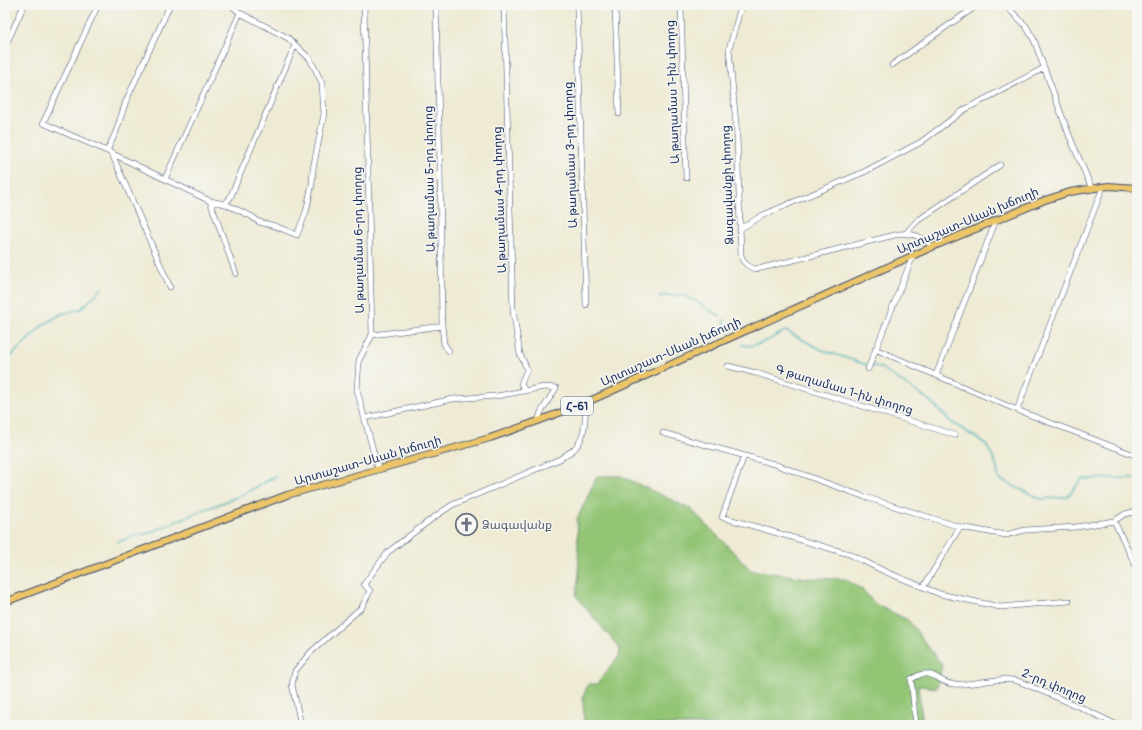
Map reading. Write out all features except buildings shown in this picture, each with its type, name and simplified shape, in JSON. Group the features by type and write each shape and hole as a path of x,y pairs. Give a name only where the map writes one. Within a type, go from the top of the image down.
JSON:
{"main road":[{"name":"Արտաշատ-Սևան խճուղի","path":"5,602 287,495 490,438 585,403 932,247 1045,200 1070,192 1108,186 1137,188"}],"street":[{"path":"5,47 24,5"},
{"path":"98,5 43,123 107,151 210,201 224,204 251,216 259,222 275,226 297,235 306,212 324,114 322,83 310,59 288,38 240,13 231,5"},
{"path":"107,151 116,132 126,101 170,5"},
{"name":"Ա թաղամաս 6-րդ փողոց","path":"364,5 372,335 359,360 357,391 378,469"},
{"name":"Ա թաղամաս 5-րդ փողոց","path":"436,5 442,326 444,344 449,351"},
{"name":"Ա թաղամաս 4-րդ փողոց","path":"504,5 513,310 520,354 527,369 521,384 525,391"},
{"name":"Ա թաղամաս 3-րդ փողոց","path":"577,5 586,305"},
{"path":"615,5 619,114"},
{"name":"Ա թաղամաս 1-ին փողոց","path":"680,5 686,178"},
{"name":"Ձագավանքի փողոց","path":"738,5 740,10 729,49 737,135 741,255 743,261 754,269 762,268 906,233"},
{"path":"892,65 978,5"},
{"path":"1005,5 1026,26 1034,40 1069,135 1092,189"},
{"path":"166,179 240,13"},
{"path":"224,204 230,198 295,45"},
{"path":"740,228 763,215 864,172 921,142 964,110 1044,68"},
{"path":"112,154 170,287"},
{"path":"932,247 928,241 906,233 918,221 1000,165"},
{"path":"1017,410 1103,187"},
{"path":"210,201 236,274"},
{"path":"936,375 996,220"},
{"path":"868,369 913,256"},
{"path":"372,335 442,326"},
{"path":"876,349 1017,410 1137,456"},
{"name":"Գ թաղամաս 1-ին փողոց","path":"728,366 756,373 955,435"},
{"path":"365,418 452,399 497,396 544,387 556,388 541,412 538,421"},
{"path":"301,725 292,685 295,671 311,652 362,608 370,591 364,584 388,552 452,505 560,459 574,450 582,437 586,417 585,403"},
{"path":"663,433 774,464 865,497 960,527 1006,535 1025,530 1076,527 1114,521 1125,514 1137,511"},
{"path":"744,456 722,517 849,554 886,572 924,586 940,594 1000,607 1069,601"},
{"path":"1114,521 1137,568"},
{"path":"924,586 960,527"},
{"name":"2-րդ փողոց","path":"916,725 911,679 923,674 930,674 950,684 969,684 1008,679 1018,681 1082,708 1117,725"}],"green space":[{"path":"597,476 621,476 691,509 751,570 807,578 845,579 864,591 875,604 908,620 942,665 937,688 918,686 923,725 584,725 583,697 588,684 597,684 619,656 620,649 576,596 579,574 577,519"}],"waterway":[{"path":"5,362 43,325 61,314 81,309 102,288"},
{"path":"659,296 682,295 720,316"},
{"path":"724,320 725,325"},
{"path":"742,345 747,346 762,343 786,331 822,350 867,365"},
{"path":"870,365 881,368 930,401 951,422 986,444 996,464 999,479 1041,499 1067,497 1082,479 1137,478"},
{"path":"118,542 134,536 149,533 242,495 276,476"}],"place":[{"name":"Ձագավանք","path":"467,525"}]}
